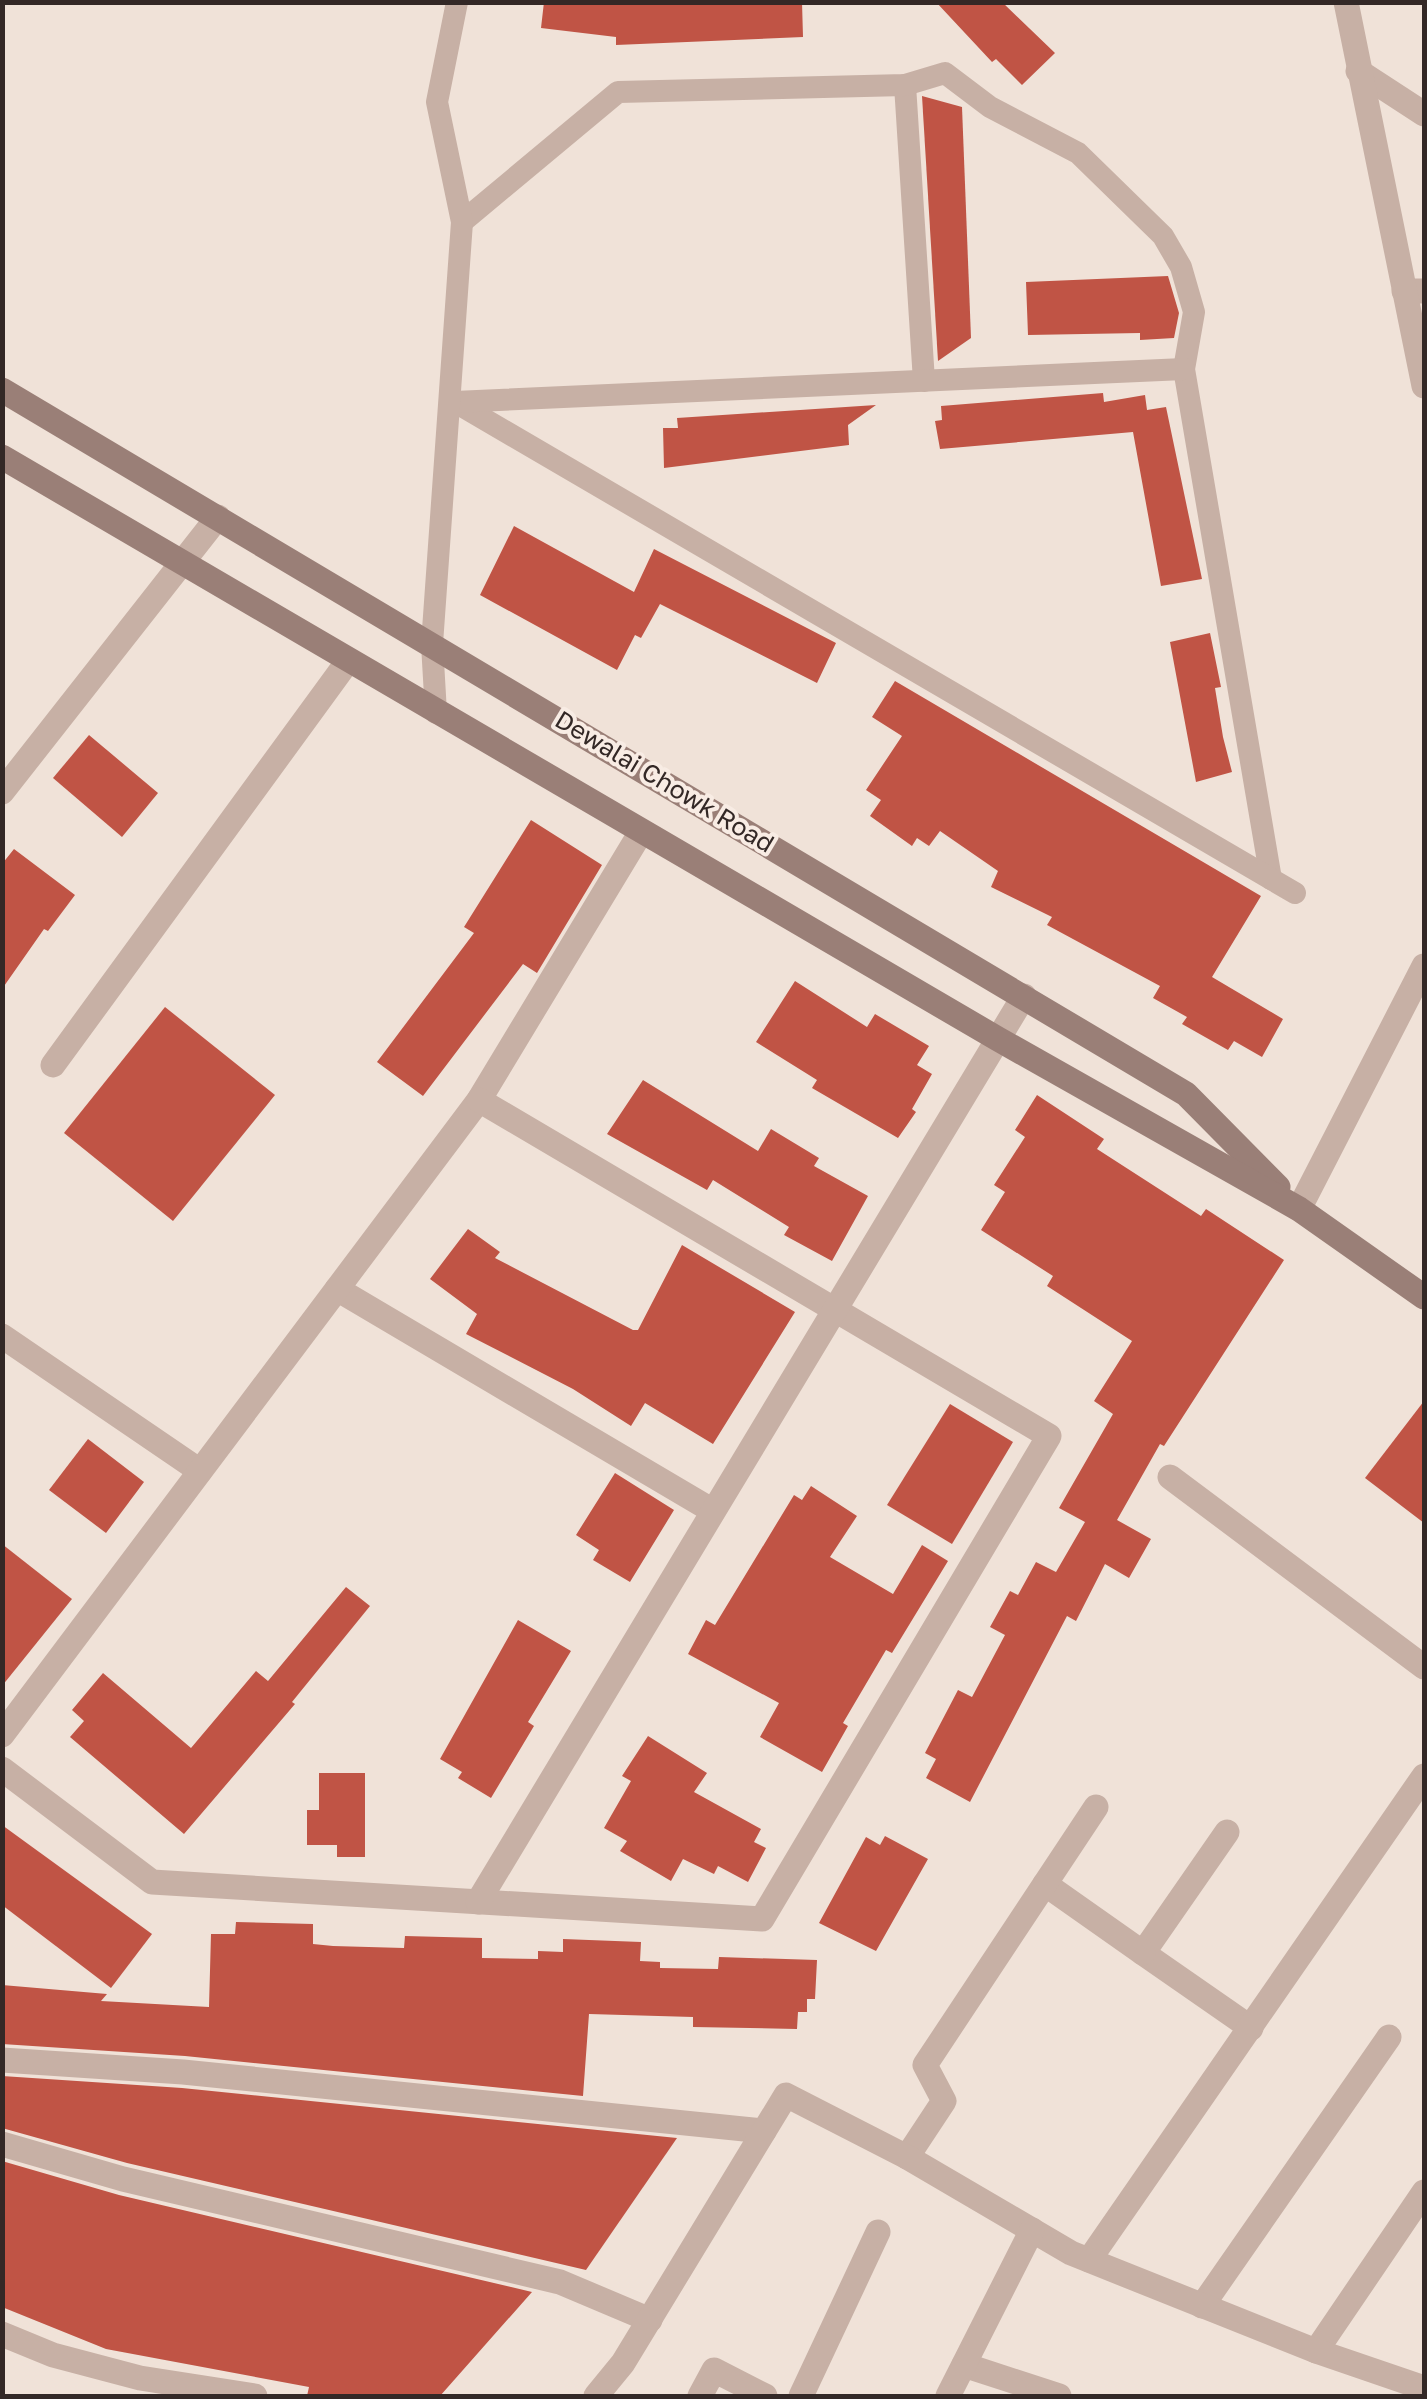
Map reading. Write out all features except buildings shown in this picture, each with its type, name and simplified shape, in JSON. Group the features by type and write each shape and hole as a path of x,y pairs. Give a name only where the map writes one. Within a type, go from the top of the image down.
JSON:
{"main road":[{"name":"Dewalai Chowk Road","path":"2,390 1186,1094 1299,1209"},
{"name":"Dewalai Chowk Road","path":"2,456 436,713 1299,1209 1424,1297"}],"street":[{"path":"1346,2 1358,72 1414,291 1424,386"},
{"path":"1358,72 1424,114"},
{"path":"2,792 218,517"},
{"path":"53,1065 348,661"},
{"path":"2,1735 479,1100 641,832"},
{"path":"1299,1209 1424,966"},
{"path":"478,1902 1024,996"},
{"path":"2,1769 152,1882 762,1919 1048,1436 479,1100"},
{"path":"337,1289 714,1511"},
{"path":"2,1336 200,1471"},
{"path":"1170,1477 1424,1666"},
{"path":"1089,2260 1424,1776"},
{"path":"907,2157 944,2100 925,2065 1096,1807"},
{"path":"1143,1953 1227,1832"},
{"path":"1045,1884 1251,2028"},
{"path":"1202,2306 1389,2038"},
{"path":"2,2060 183,2072 764,2131"},
{"path":"596,2396 650,2320 786,2095 907,2157 1089,2260 1316,2351 1424,2388"},
{"path":"2,2144 123,2179 560,2282 650,2320"},
{"path":"1316,2351 1424,2192"},
{"path":"948,2396 1032,2230"},
{"path":"801,2396 878,2232"},
{"path":"2,2334 53,2356 185,2391 255,2396"},
{"path":"964,2365 1059,2396"},
{"path":"700,2396 714,2370 765,2396"}],"lane":[{"path":"436,713 432,644 462,222 437,102 457,2"},
{"path":"462,222 618,92 905,85 945,74 990,108 1078,153 1163,236 1188,284 1194,312 1184,369 1271,879"},
{"path":"905,85 924,381"},
{"path":"1184,369 456,402 1295,893"}]}
